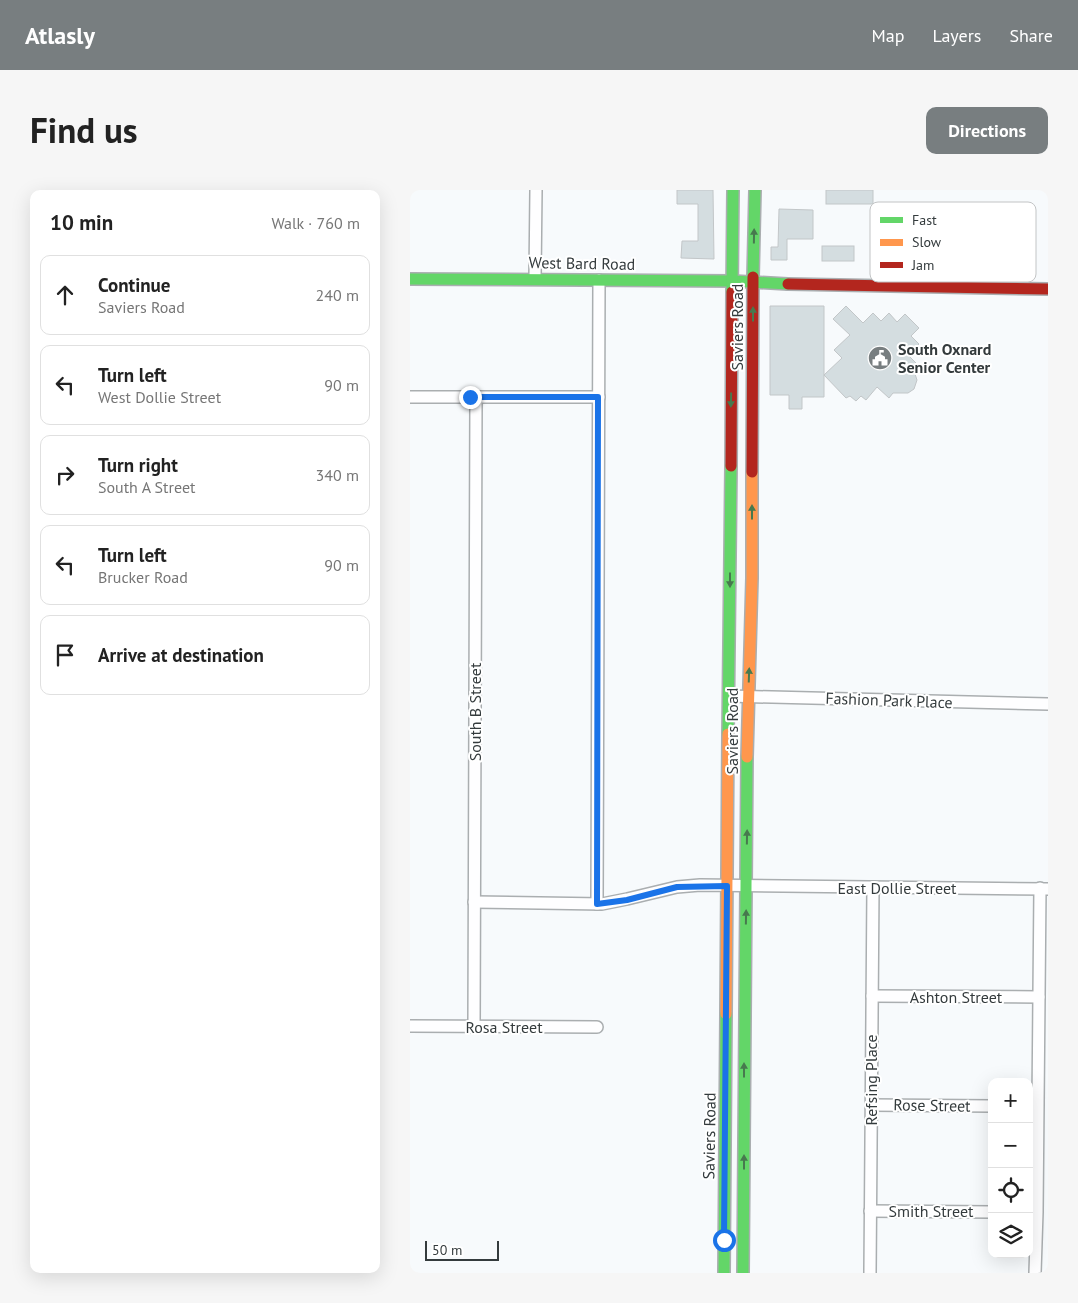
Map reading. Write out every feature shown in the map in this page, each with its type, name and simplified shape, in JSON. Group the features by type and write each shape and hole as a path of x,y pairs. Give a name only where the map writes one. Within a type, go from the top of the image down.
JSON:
{"main road":[{"name":"Saviers Road","path":"724,1273 733,190"},
{"name":"Saviers Road","path":"742,1273 748,696 752,578 755,190"},
{"name":"West Bard Road","path":"410,278 733,281 820,286 1048,288"}],"street":[{"path":"535,279 536,190"},
{"path":"597,904 599,280"},
{"path":"410,397 598,397"},
{"name":"South B Street","path":"474,1027 476,397"},
{"name":"Fashion Park Place","path":"729,696 1048,704"},
{"name":"East Dollie Street","path":"474,902 597,904 627,900 677,887 1044,888"},
{"name":"Refsing Place","path":"870,1273 874,888"},
{"path":"1035,1273 1033,1212 1034,1106 1044,888"},
{"name":"Ashton Street","path":"872,996 1039,997"},
{"name":"Rosa Street","path":"410,1026 597,1027"},
{"name":"Rose Street","path":"871,1105 988,1106"},
{"name":"Smith Street","path":"870,1211 988,1212"}],"building":[{"path":"677,190 713,190 714,259 681,258 682,241 698,241 698,204 677,204"},
{"path":"826,190 873,190 873,202 870,202 870,204 826,204"},
{"path":"779,209 813,210 813,239 787,239 787,260 771,260 771,247 778,247"},
{"path":"822,246 854,246 854,261 822,261"},
{"path":"770,306 824,306 824,397 802,397 802,409 789,409 789,395 770,395"},
{"path":"846,306 863,323 873,313 881,321 889,313 897,322 905,314 919,328 911,336 919,344 908,355 919,366 914,371 917,380 914,389 908,393 893,393 889,398 877,387 866,400 861,396 856,401 850,396 846,398 824,375 842,358 834,350 850,335 833,319"}],"traffic: fast":[{"path":"732,292 733,190"},
{"path":"753,277 755,190"},
{"path":"410,279 733,281 788,284"},
{"path":"728,734 731,466"},
{"path":"743,1273 747,757"},
{"path":"724,1273 726,1014"}],"traffic: slow":[{"path":"747,757 752,578 752,472"},
{"path":"726,1014 728,734"}],"traffic: jam":[{"path":"752,472 753,277"},
{"path":"788,284 1048,289"},
{"path":"731,466 732,292"}],"place":[{"name":"South Oxnard Senior Center","path":"880,358"}],"route":[{"path":"470,397 598,397 597,904 627,900 677,887 700,885 727,886 724,1240"}]}
